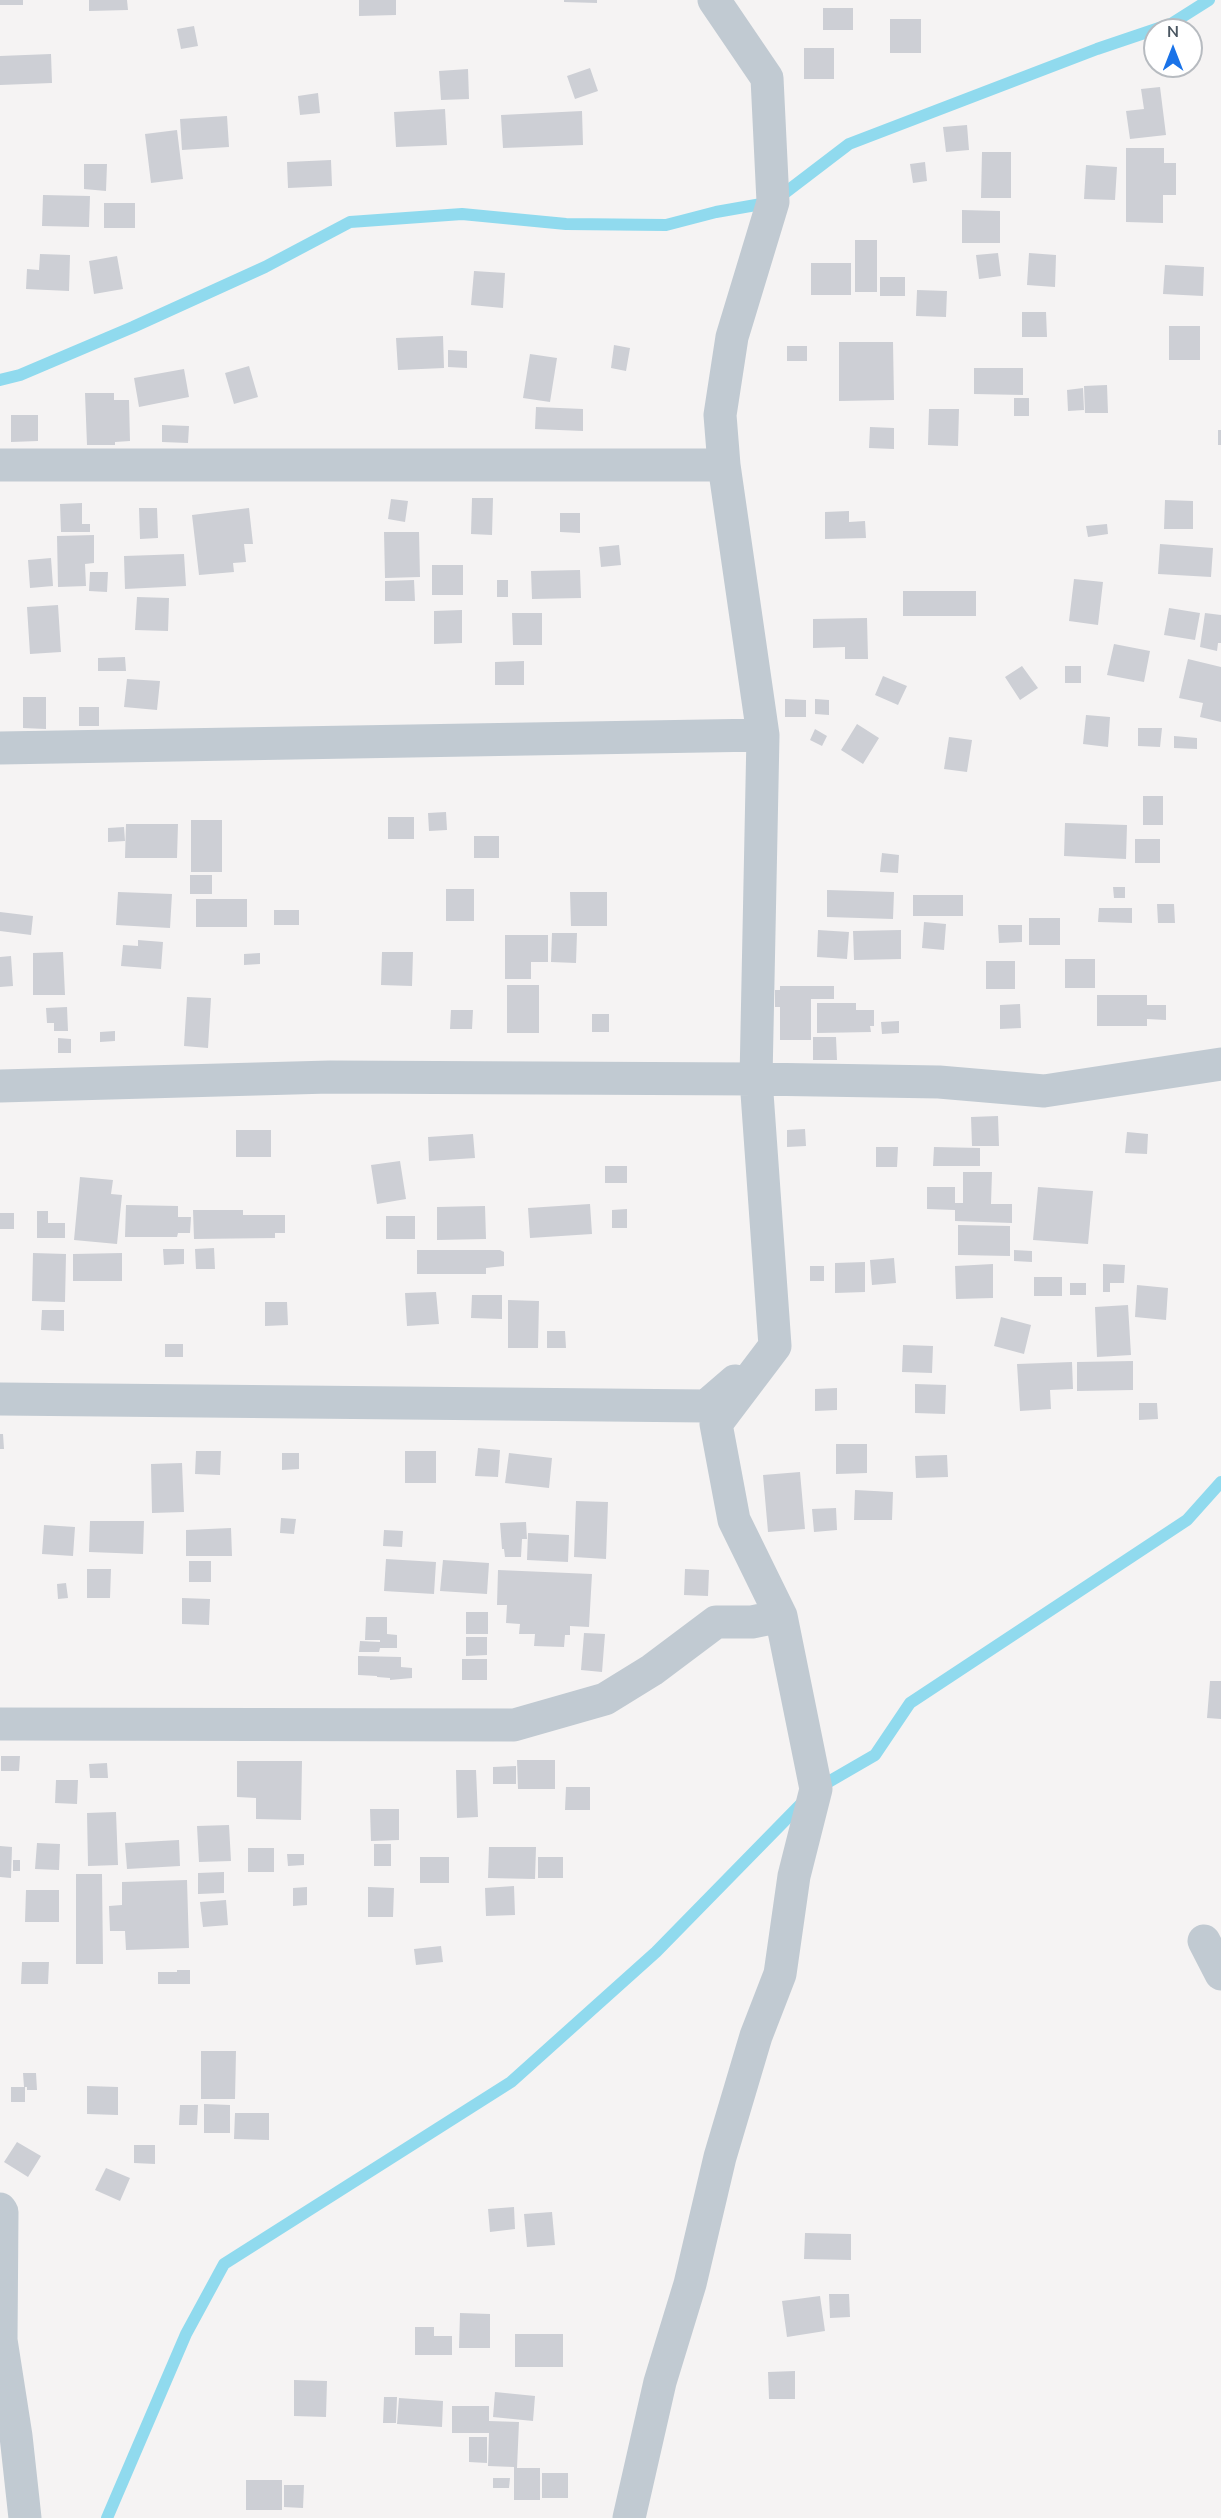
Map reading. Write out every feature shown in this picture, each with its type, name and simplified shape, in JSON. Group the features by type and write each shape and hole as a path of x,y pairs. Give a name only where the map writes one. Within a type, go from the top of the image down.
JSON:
{"street":[{"path":"629,2518 660,2382 690,2284 720,2157 756,2036 780,1974 794,1876 816,1789 781,1616 734,1520 716,1424 775,1347 756,1079 763,735 724,465 720,415 732,337 773,202 767,78 714,0"},
{"path":"0,465 724,465"},
{"path":"0,748 763,735"},
{"path":"0,1086 330,1077 756,1079 939,1083 1044,1091 1221,1064"},
{"path":"0,1399 706,1407 775,1347"},
{"path":"0,1724 514,1725 605,1699 652,1671 716,1623 752,1622 781,1616"},
{"path":"1204,1941 1221,1974"},
{"path":"0,2208 2,2212 1,2340 16,2436 25,2518"}],"building":[{"path":"0,0 23,0 23,5 0,5"},
{"path":"89,0 127,0 128,10 89,11"},
{"path":"359,0 396,0 396,15 359,16"},
{"path":"564,0 597,0 597,3 564,2"},
{"path":"823,8 853,8 853,30 823,30"},
{"path":"890,19 921,19 921,53 890,53"},
{"path":"194,26 198,46 181,49 177,29"},
{"path":"804,48 834,48 834,79 804,79"},
{"path":"51,54 52,83 0,85 0,56"},
{"path":"590,68 598,91 575,99 567,76"},
{"path":"468,69 469,99 441,100 439,71"},
{"path":"1160,87 1166,135 1130,139 1126,111 1144,109 1141,89"},
{"path":"318,93 320,113 300,115 298,96"},
{"path":"445,109 447,145 396,147 394,112"},
{"path":"582,111 583,145 503,148 501,115"},
{"path":"227,116 229,147 182,150 180,119"},
{"path":"967,125 969,150 946,152 943,127"},
{"path":"177,130 183,179 151,183 145,134"},
{"path":"1126,148 1164,148 1164,163 1176,163 1176,195 1163,195 1163,223 1126,222"},
{"path":"982,152 1011,152 1011,198 981,198"},
{"path":"331,160 332,186 288,188 287,162"},
{"path":"925,162 927,181 913,183 910,164"},
{"path":"84,164 107,164 106,191 84,189"},
{"path":"1086,165 1117,167 1115,200 1084,199"},
{"path":"43,195 90,196 89,227 42,226"},
{"path":"104,203 135,203 135,228 104,228"},
{"path":"962,210 1000,211 1000,243 962,243"},
{"path":"855,240 877,240 877,292 855,292"},
{"path":"998,253 1001,276 979,279 976,255"},
{"path":"1029,253 1056,255 1055,287 1027,285"},
{"path":"40,254 70,255 69,291 26,289 27,269 39,270"},
{"path":"117,256 123,289 94,294 89,261"},
{"path":"811,263 851,263 851,295 811,295"},
{"path":"1165,265 1204,267 1203,296 1163,294"},
{"path":"474,271 505,273 503,308 471,305"},
{"path":"880,277 905,277 905,296 880,296"},
{"path":"917,290 947,291 946,317 916,316"},
{"path":"1022,312 1046,312 1047,337 1022,337"},
{"path":"1169,326 1200,326 1200,360 1169,360"},
{"path":"443,336 444,368 398,370 396,338"},
{"path":"839,342 893,342 894,400 839,401"},
{"path":"614,345 630,348 626,371 611,368"},
{"path":"787,346 807,346 807,361 787,361"},
{"path":"448,350 467,351 467,368 448,367"},
{"path":"530,354 557,358 550,402 523,398"},
{"path":"249,366 258,397 234,404 225,373"},
{"path":"974,368 1023,368 1023,395 974,394"},
{"path":"184,369 189,397 139,407 134,378"},
{"path":"1107,385 1108,413 1085,413 1084,386"},
{"path":"1083,388 1084,410 1068,411 1067,390"},
{"path":"85,393 114,393 114,400 129,400 130,441 115,442 115,445 87,445"},
{"path":"1014,398 1029,398 1029,416 1014,416"},
{"path":"536,407 583,409 583,431 535,429"},
{"path":"929,409 959,409 958,446 928,445"},
{"path":"11,415 38,415 38,441 11,442"},
{"path":"162,425 189,426 188,443 162,442"},
{"path":"870,427 894,428 894,449 869,448"},
{"path":"1218,430 1221,430 1221,445 1218,445"},
{"path":"472,498 493,498 492,535 471,534"},
{"path":"391,499 408,501 405,522 388,519"},
{"path":"1165,500 1193,501 1193,529 1164,529"},
{"path":"82,503 82,524 90,524 90,532 61,532 60,504"},
{"path":"139,508 157,508 158,538 140,539"},
{"path":"249,508 253,544 244,544 246,562 233,563 234,572 199,575 192,515"},
{"path":"849,511 849,522 865,521 866,538 825,539 825,512"},
{"path":"560,513 580,513 580,533 560,532"},
{"path":"1107,524 1108,534 1088,537 1086,526"},
{"path":"384,532 419,532 420,577 385,578"},
{"path":"94,535 94,563 85,564 86,586 58,587 57,536"},
{"path":"1160,544 1213,548 1211,577 1158,574"},
{"path":"619,545 621,565 601,567 599,547"},
{"path":"184,554 186,586 125,589 124,556"},
{"path":"51,558 53,586 30,588 28,560"},
{"path":"432,565 463,565 463,595 432,595"},
{"path":"580,570 581,598 532,599 531,571"},
{"path":"90,572 108,572 107,592 89,591"},
{"path":"1074,579 1103,582 1098,625 1069,621"},
{"path":"414,580 415,601 385,601 385,581"},
{"path":"497,580 508,580 508,597 497,597"},
{"path":"903,591 976,591 976,616 903,616"},
{"path":"137,597 169,598 168,631 135,630"},
{"path":"58,605 61,652 30,654 27,607"},
{"path":"1169,608 1200,613 1195,640 1164,635"},
{"path":"462,610 462,643 434,644 434,611"},
{"path":"512,613 542,613 542,645 513,645"},
{"path":"1205,613 1221,615 1221,643 1218,643 1217,651 1200,647"},
{"path":"867,618 868,659 845,659 845,647 813,648 813,619"},
{"path":"1114,644 1150,651 1144,682 1107,675"},
{"path":"125,657 126,671 98,671 98,658"},
{"path":"1188,659 1221,667 1221,722 1200,717 1203,703 1179,698"},
{"path":"524,661 524,685 495,685 495,662"},
{"path":"1022,666 1038,688 1020,700 1005,677"},
{"path":"1065,666 1081,666 1081,683 1065,683"},
{"path":"883,676 907,686 898,705 875,695"},
{"path":"127,679 160,681 157,710 124,707"},
{"path":"23,697 46,697 46,729 23,728"},
{"path":"785,699 806,700 806,717 785,717"},
{"path":"815,699 829,700 829,715 815,714"},
{"path":"79,707 99,707 99,726 79,726"},
{"path":"1086,715 1110,717 1108,747 1083,744"},
{"path":"857,724 879,738 863,764 841,750"},
{"path":"1138,728 1162,728 1160,747 1138,746"},
{"path":"815,729 827,736 822,746 810,740"},
{"path":"1174,736 1197,738 1197,749 1174,748"},
{"path":"949,737 972,740 967,772 944,769"},
{"path":"1143,796 1163,796 1163,825 1143,825"},
{"path":"446,812 447,830 429,831 428,813"},
{"path":"388,817 414,817 414,839 388,839"},
{"path":"191,820 222,820 222,872 191,872"},
{"path":"1065,823 1127,825 1126,859 1064,856"},
{"path":"126,824 178,824 177,858 125,858"},
{"path":"124,827 125,841 108,842 108,828"},
{"path":"474,836 499,836 499,858 474,858"},
{"path":"1135,839 1160,839 1160,863 1135,863"},
{"path":"882,853 899,855 898,873 880,872"},
{"path":"190,875 212,875 212,894 190,894"},
{"path":"1113,887 1125,887 1125,898 1114,898"},
{"path":"446,889 474,889 474,921 446,921"},
{"path":"827,890 894,892 893,919 827,917"},
{"path":"118,892 172,894 170,928 116,925"},
{"path":"570,892 607,892 607,926 571,926"},
{"path":"913,895 963,895 963,916 913,916"},
{"path":"196,899 247,899 247,927 196,927"},
{"path":"1157,904 1174,904 1175,923 1158,923"},
{"path":"1099,908 1132,908 1132,923 1098,922"},
{"path":"274,910 299,910 299,925 274,925"},
{"path":"0,912 33,916 31,935 0,931"},
{"path":"1029,918 1060,918 1060,945 1029,945"},
{"path":"924,922 946,924 944,950 922,948"},
{"path":"998,925 1022,925 1022,942 999,943"},
{"path":"818,930 849,932 847,959 817,957"},
{"path":"901,930 901,959 854,960 853,931"},
{"path":"552,933 577,933 576,963 551,962"},
{"path":"505,935 548,935 548,962 531,962 531,979 505,979"},
{"path":"138,940 163,942 161,969 121,966 123,945 138,946"},
{"path":"63,952 65,995 33,995 33,953"},
{"path":"382,952 413,952 412,986 381,985"},
{"path":"260,953 260,964 244,965 244,954"},
{"path":"11,956 13,986 0,987 0,957"},
{"path":"1065,959 1095,959 1095,988 1065,988"},
{"path":"986,961 1015,961 1015,989 986,989"},
{"path":"507,985 539,985 539,1033 507,1033"},
{"path":"780,986 834,986 834,999 811,999 811,1040 780,1040 780,1007 775,1007 775,990 780,990"},
{"path":"1097,995 1147,995 1147,1005 1166,1005 1166,1020 1147,1019 1147,1026 1097,1026"},
{"path":"187,997 211,998 208,1048 184,1046"},
{"path":"817,1003 856,1003 856,1010 874,1010 874,1026 870,1026 871,1032 817,1033"},
{"path":"1020,1004 1021,1028 1000,1029 1000,1005"},
{"path":"67,1007 68,1031 54,1031 54,1023 47,1023 46,1008"},
{"path":"451,1010 473,1010 472,1029 450,1029"},
{"path":"592,1014 609,1014 609,1032 592,1032"},
{"path":"899,1021 899,1033 882,1034 881,1022"},
{"path":"115,1031 115,1041 100,1042 100,1032"},
{"path":"813,1037 836,1037 837,1060 813,1060"},
{"path":"58,1038 71,1039 71,1053 58,1053"},
{"path":"998,1116 999,1146 972,1146 971,1117"},
{"path":"805,1129 806,1146 787,1147 787,1130"},
{"path":"236,1130 271,1130 271,1157 236,1157"},
{"path":"1127,1132 1148,1134 1147,1154 1125,1153"},
{"path":"473,1134 475,1158 429,1161 428,1137"},
{"path":"876,1147 898,1147 897,1167 876,1167"},
{"path":"934,1147 980,1148 980,1166 933,1166"},
{"path":"400,1161 406,1199 377,1204 371,1165"},
{"path":"605,1166 627,1166 627,1183 605,1183"},
{"path":"963,1172 992,1172 991,1204 1012,1204 1012,1223 955,1221 955,1210 927,1209 927,1187 955,1187 955,1203 963,1203"},
{"path":"80,1177 113,1180 111,1194 122,1195 117,1244 74,1240"},
{"path":"1038,1187 1093,1191 1088,1244 1033,1240"},
{"path":"590,1204 592,1234 530,1238 528,1208"},
{"path":"126,1205 178,1206 178,1217 191,1217 190,1233 178,1233 177,1237 125,1237"},
{"path":"485,1206 486,1239 437,1240 437,1207"},
{"path":"627,1209 627,1228 612,1228 612,1210"},
{"path":"193,1210 243,1210 243,1215 285,1215 285,1233 275,1233 275,1238 194,1239"},
{"path":"37,1211 48,1211 48,1223 65,1223 65,1238 37,1238"},
{"path":"0,1213 14,1213 14,1229 0,1229"},
{"path":"386,1216 415,1216 415,1239 386,1239"},
{"path":"958,1225 1010,1226 1010,1256 958,1255"},
{"path":"214,1248 215,1269 196,1269 195,1249"},
{"path":"163,1249 184,1249 184,1264 164,1265"},
{"path":"417,1250 500,1250 504,1252 504,1266 486,1268 486,1274 417,1274"},
{"path":"1014,1250 1032,1251 1032,1262 1014,1261"},
{"path":"33,1253 66,1254 65,1302 32,1301"},
{"path":"122,1253 122,1281 73,1281 73,1254"},
{"path":"894,1258 896,1283 872,1285 870,1260"},
{"path":"865,1262 865,1292 835,1293 835,1263"},
{"path":"993,1264 993,1298 956,1299 955,1266"},
{"path":"1103,1264 1125,1265 1124,1283 1110,1283 1110,1292 1103,1292"},
{"path":"810,1266 824,1266 824,1281 810,1281"},
{"path":"1034,1277 1062,1277 1062,1296 1034,1296"},
{"path":"1070,1283 1086,1283 1086,1295 1070,1295"},
{"path":"1137,1285 1168,1288 1166,1320 1135,1317"},
{"path":"436,1292 439,1324 407,1326 405,1293"},
{"path":"472,1295 502,1295 502,1319 471,1318"},
{"path":"508,1300 539,1301 538,1348 508,1348"},
{"path":"265,1302 287,1302 288,1325 265,1326"},
{"path":"1128,1305 1131,1355 1097,1357 1095,1307"},
{"path":"42,1310 64,1310 64,1331 41,1330"},
{"path":"1001,1317 1031,1325 1024,1354 994,1346"},
{"path":"547,1331 565,1331 566,1348 547,1348"},
{"path":"165,1344 183,1344 183,1357 165,1357"},
{"path":"903,1345 933,1346 932,1373 902,1372"},
{"path":"1133,1361 1133,1390 1077,1391 1077,1362"},
{"path":"1072,1362 1073,1389 1050,1390 1051,1409 1020,1411 1017,1364"},
{"path":"915,1384 946,1385 945,1414 915,1413"},
{"path":"837,1388 837,1410 815,1411 815,1389"},
{"path":"1139,1403 1157,1403 1158,1419 1139,1420"},
{"path":"0,1434 3,1434 4,1449 0,1449"},
{"path":"836,1444 867,1444 867,1473 836,1474"},
{"path":"478,1448 500,1450 498,1477 475,1476"},
{"path":"196,1451 221,1451 220,1475 195,1474"},
{"path":"405,1451 436,1451 436,1483 405,1483"},
{"path":"282,1453 299,1453 299,1469 282,1470"},
{"path":"509,1453 552,1458 549,1488 505,1483"},
{"path":"947,1455 948,1477 916,1478 915,1456"},
{"path":"182,1463 184,1512 152,1513 151,1464"},
{"path":"800,1472 805,1529 768,1532 763,1475"},
{"path":"855,1490 893,1492 892,1520 854,1520"},
{"path":"576,1501 608,1502 606,1559 574,1557"},
{"path":"836,1508 837,1530 814,1532 812,1509"},
{"path":"281,1518 296,1519 294,1534 280,1533"},
{"path":"90,1521 144,1521 143,1554 89,1552"},
{"path":"526,1522 527,1539 522,1539 521,1557 505,1557 504,1549 502,1549 500,1523"},
{"path":"44,1525 75,1527 73,1556 42,1554"},
{"path":"231,1528 232,1556 186,1556 186,1530"},
{"path":"384,1530 403,1531 402,1547 383,1546"},
{"path":"528,1533 569,1535 568,1562 527,1560"},
{"path":"386,1559 436,1562 434,1594 384,1591"},
{"path":"443,1560 489,1563 487,1594 440,1591"},
{"path":"189,1561 211,1561 211,1582 189,1582"},
{"path":"87,1569 111,1569 110,1598 87,1598"},
{"path":"685,1569 709,1570 708,1596 684,1595"},
{"path":"498,1570 592,1574 589,1627 570,1626 570,1635 565,1635 564,1647 534,1646 535,1634 519,1634 520,1624 506,1623 507,1605 497,1605"},
{"path":"66,1583 68,1598 58,1599 57,1584"},
{"path":"182,1598 210,1599 209,1625 182,1624"},
{"path":"466,1612 488,1612 488,1634 466,1634"},
{"path":"366,1617 387,1617 387,1634 397,1635 397,1648 380,1648 379,1652 359,1652 360,1641 380,1642 380,1640 365,1640"},
{"path":"584,1633 605,1634 602,1672 581,1670"},
{"path":"466,1637 487,1637 487,1655 466,1656"},
{"path":"358,1656 401,1657 401,1667 412,1668 412,1678 390,1680 390,1678 358,1675"},
{"path":"462,1659 487,1659 487,1680 462,1680"},
{"path":"1210,1681 1221,1681 1221,1719 1207,1718"},
{"path":"1,1756 20,1756 19,1771 1,1771"},
{"path":"517,1760 555,1760 555,1789 518,1789"},
{"path":"237,1761 302,1761 301,1820 256,1819 256,1798 237,1797"},
{"path":"107,1763 108,1778 90,1778 89,1764"},
{"path":"516,1766 516,1784 493,1784 493,1767"},
{"path":"456,1770 476,1770 478,1817 457,1818"},
{"path":"56,1780 78,1780 77,1804 55,1803"},
{"path":"566,1787 590,1787 590,1810 565,1810"},
{"path":"370,1809 399,1809 399,1840 371,1841"},
{"path":"116,1812 118,1865 88,1866 87,1813"},
{"path":"229,1825 231,1861 199,1862 197,1826"},
{"path":"179,1840 180,1866 127,1869 125,1843"},
{"path":"37,1843 60,1844 59,1870 35,1869"},
{"path":"374,1844 391,1844 391,1866 374,1866"},
{"path":"0,1846 12,1847 11,1878 0,1877"},
{"path":"489,1847 536,1847 535,1879 488,1878"},
{"path":"248,1848 274,1848 274,1872 248,1872"},
{"path":"287,1854 304,1854 304,1865 288,1866"},
{"path":"420,1857 449,1857 449,1883 420,1883"},
{"path":"538,1857 563,1857 563,1878 538,1878"},
{"path":"13,1860 20,1860 20,1871 13,1871"},
{"path":"224,1872 224,1893 198,1894 198,1873"},
{"path":"76,1874 102,1874 103,1964 76,1964"},
{"path":"187,1880 189,1948 126,1950 125,1931 110,1931 109,1906 122,1905 122,1882"},
{"path":"514,1886 515,1915 486,1916 485,1888"},
{"path":"307,1887 307,1905 293,1906 293,1888"},
{"path":"368,1887 394,1888 393,1917 368,1917"},
{"path":"26,1890 59,1890 59,1922 25,1922"},
{"path":"226,1900 228,1925 203,1927 200,1902"},
{"path":"441,1946 443,1962 416,1965 414,1949"},
{"path":"22,1962 49,1962 48,1984 21,1984"},
{"path":"177,1970 190,1970 190,1984 158,1984 158,1972 177,1972"},
{"path":"201,2051 236,2051 235,2099 201,2099"},
{"path":"23,2073 36,2073 37,2090 27,2090 27,2087 24,2087"},
{"path":"87,2086 118,2087 118,2115 87,2114"},
{"path":"11,2087 25,2087 25,2102 11,2102"},
{"path":"204,2104 230,2105 230,2133 204,2133"},
{"path":"180,2105 198,2105 197,2125 179,2125"},
{"path":"235,2113 269,2113 269,2140 234,2139"},
{"path":"17,2142 41,2156 28,2177 4,2162"},
{"path":"134,2145 155,2145 155,2164 134,2163"},
{"path":"106,2168 130,2178 120,2201 95,2190"},
{"path":"514,2207 515,2229 490,2232 488,2209"},
{"path":"552,2212 555,2245 527,2247 524,2214"},
{"path":"805,2233 851,2234 851,2260 804,2259"},
{"path":"829,2294 849,2294 850,2317 830,2318"},
{"path":"820,2296 825,2331 787,2337 782,2301"},
{"path":"460,2313 490,2314 490,2348 459,2348"},
{"path":"415,2327 434,2327 434,2336 452,2336 452,2355 415,2355"},
{"path":"515,2334 563,2334 563,2367 515,2367"},
{"path":"795,2371 795,2399 769,2399 768,2372"},
{"path":"294,2380 327,2381 326,2417 294,2416"},
{"path":"495,2392 535,2396 533,2421 493,2417"},
{"path":"384,2397 397,2397 396,2423 383,2423"},
{"path":"399,2398 443,2401 442,2427 397,2424"},
{"path":"452,2406 489,2406 489,2421 519,2422 517,2468 540,2468 540,2500 514,2500 514,2467 488,2466 489,2433 452,2433"},
{"path":"469,2437 487,2437 487,2463 469,2462"},
{"path":"542,2473 568,2473 568,2498 542,2498"},
{"path":"493,2478 510,2478 509,2488 493,2488"},
{"path":"246,2480 282,2480 282,2510 246,2510"},
{"path":"284,2485 304,2485 303,2508 284,2507"}],"waterway":[{"path":"0,380 20,375 133,327 265,267 350,222 462,214 566,224 666,225 716,212 773,202 849,144 1097,49 1171,24 1209,0"},
{"path":"818,1788 875,1755 910,1703 1187,1520 1221,1482"},
{"path":"107,2518 186,2334 224,2264 511,2082 656,1952 803,1802"}]}
